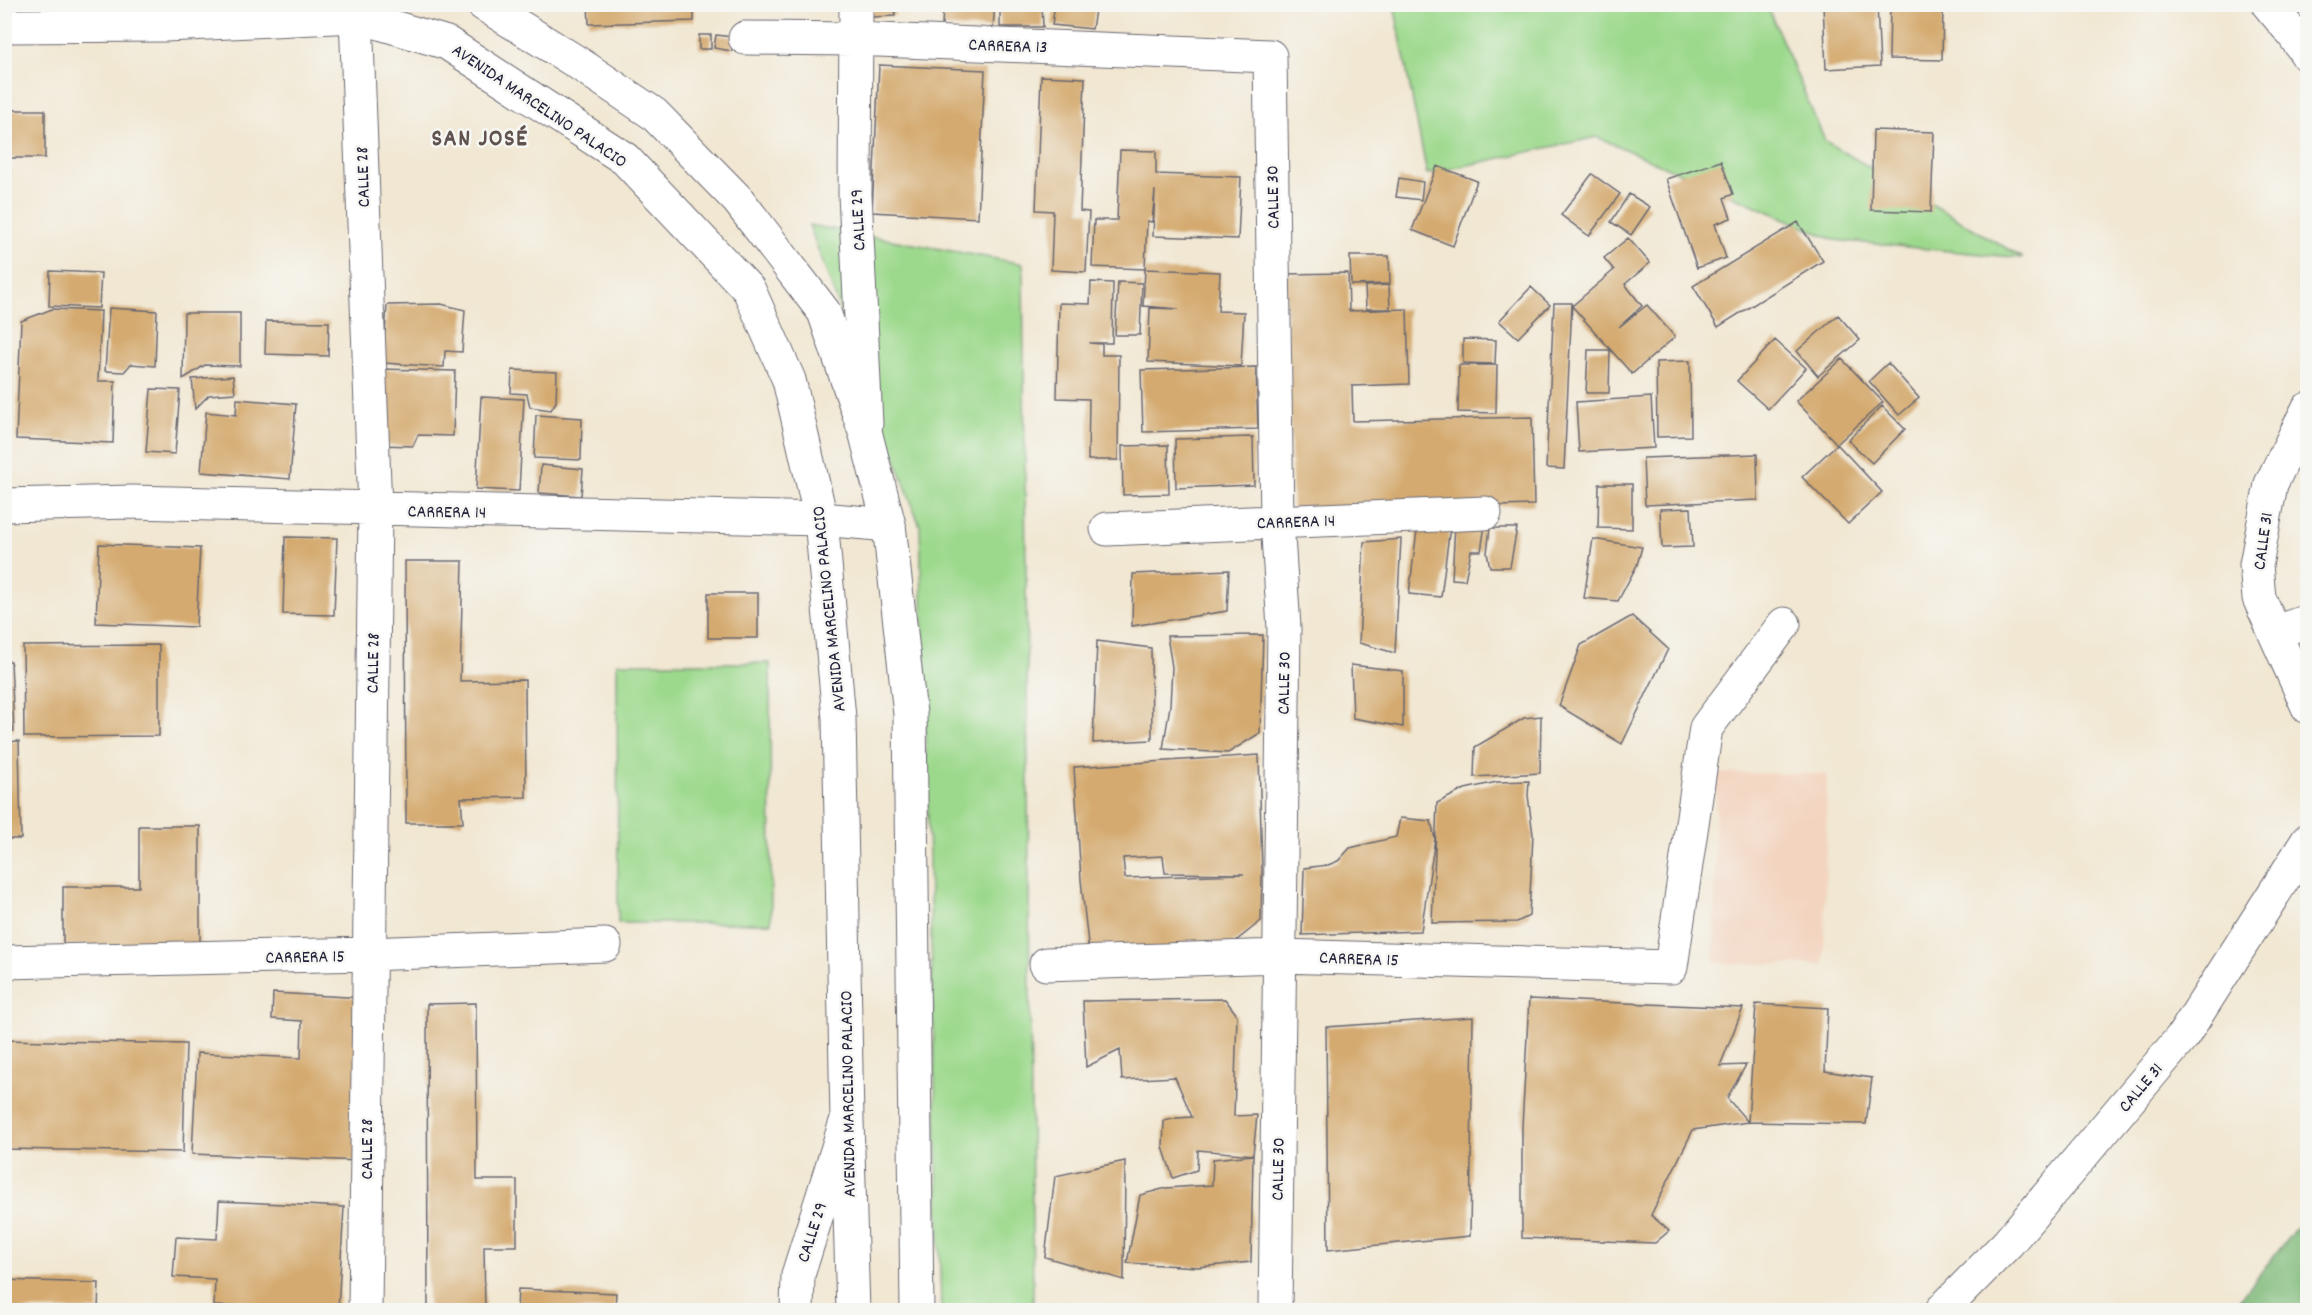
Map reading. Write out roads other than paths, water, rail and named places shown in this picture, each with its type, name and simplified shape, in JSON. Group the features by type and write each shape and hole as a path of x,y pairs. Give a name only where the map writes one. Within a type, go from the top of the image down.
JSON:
{"street":[{"path":"165,25 230,4"},
{"path":"483,4 654,114 738,200 824,312 866,435 889,525 910,714 917,1311"},
{"name":"CALLE 29","path":"856,4 854,39 855,194 866,435"},
{"path":"2268,4 2294,35 2307,56"},
{"name":"AVENIDA MARCELINO PALACIO","path":"4,26 165,25 356,16 447,43 625,159 749,290 789,380 821,519 839,718 853,1311"},
{"name":"CALLE 28","path":"356,16 375,509 365,1311"},
{"name":"CARRERA 13","path":"745,38 854,39 1270,56"},
{"name":"CALLE 30","path":"1270,56 1277,521 1284,628 1275,1311"},
{"name":"CALLE 31","path":"2307,409 2271,484 2256,565 2259,598 2307,707"},
{"name":"CARRERA 14","path":"4,505 132,502 821,519 889,525"},
{"name":"CARRERA 14","path":"1107,529 1485,513"},
{"path":"2275,632 2307,621"},
{"name":"CARRERA 15","path":"1046,964 1279,956 1671,967 1706,728 1785,624"},
{"name":"CALLE 31","path":"1942,1311 2008,1243 2183,1036 2307,840"},
{"name":"CARRERA 15","path":"4,962 368,954 605,945"},
{"name":"CALLE 29","path":"797,1311 798,1275 847,1120"}],"district":[{"name":"SAN JOSÉ","path":"480,137"}]}
